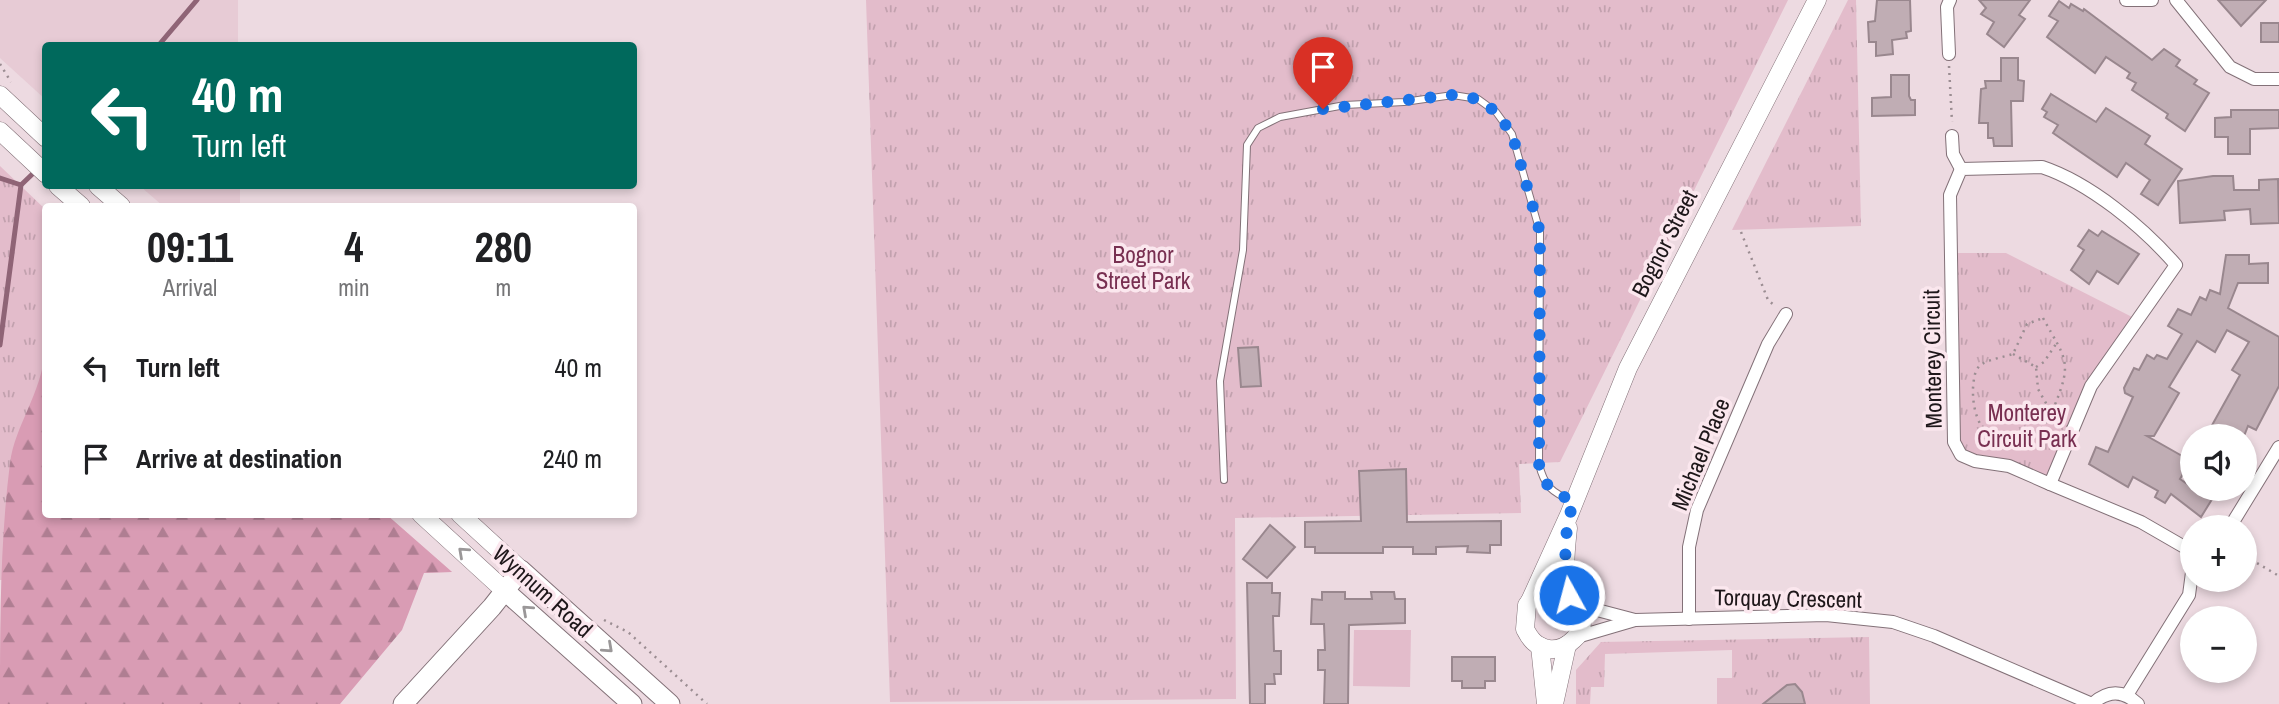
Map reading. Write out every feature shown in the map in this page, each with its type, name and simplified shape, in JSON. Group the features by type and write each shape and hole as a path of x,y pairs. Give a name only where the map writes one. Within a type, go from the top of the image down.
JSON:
{"main road":[{"path":"403,704 521,570"},
{"name":"Wynnum Road","path":"521,570 670,704"},
{"name":"Wynnum Road","path":"505,590 632,704"}],"street":[{"name":"Bognor Street","path":"1546,704 1540,646 1525,629 1524,615 1572,508 1628,368 1817,0"},
{"path":"1949,54 1947,7 1950,0"},
{"path":"2126,0 2152,0"},
{"path":"2176,0 2230,67 2255,79 2279,79"},
{"path":"9,93 42,134"},
{"path":"0,131 42,170"},
{"path":"1952,136 1953,154 1961,169 2042,167 2063,174 2150,234 2176,265 2091,386 2050,484"},
{"name":"Monterey Circuit","path":"1961,169 1950,195 1954,442 1961,455 2009,466 2141,522 2180,544"},
{"path":"62,189 78,203"},
{"path":"101,189 118,203"},
{"name":"Michael Place","path":"1689,619 1689,547 1697,510 1768,344 1786,314"},
{"path":"2237,515 2279,447"},
{"name":"Bognor Street","path":"1554,704 1572,641 1582,620 1574,600 1565,561 1572,508"},
{"name":"Wynnum Road","path":"425,518 505,590"},
{"name":"Wynnum Road","path":"464,518 521,570"},
{"path":"1530,601 1542,592 1552,590 1574,600"},
{"path":"2138,704 2127,695 2189,592"},
{"name":"Torquay Crescent","path":"1574,600 1635,620"},
{"name":"Torquay Crescent","path":"1572,641 1635,620 1826,615 1894,622 1934,636 2092,704 2108,694 2127,695"},
{"path":"1540,646 1551,649 1572,641"}],"lane":[{"path":"1224,480 1220,381 1242,250 1247,145 1258,128 1280,117 1345,106 1453,95 1478,99 1496,112 1512,134 1535,206 1540,232 1539,464 1543,481 1553,494 1572,508"}],"path":[{"path":"1949,54 1952,136"},
{"path":"0,64 9,93"},
{"path":"1741,232 1768,300 1786,314"},
{"path":"2043,318 2057,343 2067,370 2046,425 2027,442 2012,445 1997,442 1983,431 1974,414 1974,375 1981,365 2013,354 2026,324 2043,318"},
{"path":"2036,367 2044,362 2057,343"},
{"path":"2013,354 2036,367"},
{"path":"2036,367 2038,388 2051,412"},
{"path":"2257,563 2279,576"},
{"path":"596,616 628,632 707,704"}],"shaded area":[{"path":"0,0 238,0 238,42 42,42 42,96 0,58"},
{"path":"143,189 240,189 240,203 160,203"}],"green space":[{"name":"Bognor Street Park","path":"866,0 1788,0 1560,462 1519,464 1521,513 1235,518 1236,699 890,702"},
{"path":"1848,0 1856,0 1861,226 1732,230"},
{"path":"0,166 42,206 42,518 390,518 452,572 0,580"},
{"name":"Monterey Circuit Park","path":"1951,253 2006,253 2138,320 2091,386 2050,484 1961,455"},
{"path":"42,371 42,518 390,518 452,572 424,573 402,630 340,704 0,704 2,553 10,463 17,436"},
{"path":"1354,630 1411,630 1410,687 1353,686"},
{"path":"1869,637 1870,704 1805,704 1795,684 1787,685 1763,704 1717,704 1717,678 1732,678 1732,650 1605,654 1604,687 1591,687 1590,704 1576,704 1576,670 1601,642"}],"building":[{"path":"1877,0 1910,0 1911,31 1906,32 1907,38 1892,40 1893,54 1876,56 1876,42 1869,42 1868,22 1875,21"},
{"path":"1979,0 2030,0 2019,15 2025,19 2004,47 1987,34 1994,22 1981,14 1986,8"},
{"path":"2218,0 2266,0 2241,26"},
{"path":"2059,1 2069,8 2071,4 2083,11 2084,9 2152,60 2164,49 2180,60 2176,66 2197,80 2194,84 2209,93 2185,131 2166,118 2168,114 2132,90 2136,83 2127,78 2130,73 2106,57 2095,73 2047,37 2058,21 2049,16"},
{"path":"2261,23 2279,23 2279,42 2261,42"},
{"path":"2001,58 2018,58 2018,80 2024,81 2023,101 2011,101 2012,146 1994,146 1993,138 1988,138 1988,123 1979,123 1981,89 1986,88 1985,81 2001,81"},
{"path":"1891,75 1909,75 1909,96 1911,100 1915,100 1915,115 1872,116 1872,98 1891,97"},
{"path":"2051,94 2096,122 2106,108 2150,136 2145,144 2182,169 2158,205 2141,194 2150,180 2126,163 2117,177 2053,133 2058,125 2044,117 2047,112 2042,109"},
{"path":"2231,110 2279,110 2279,128 2250,129 2250,154 2228,154 2228,137 2215,137 2215,118 2231,117"},
{"path":"2233,176 2234,190 2259,190 2259,180 2278,179 2279,223 2251,224 2250,209 2224,211 2225,220 2180,223 2178,181"},
{"path":"2089,230 2098,236 2102,231 2139,254 2118,284 2097,271 2089,284 2071,270 2084,250 2078,246"},
{"path":"2226,255 2249,255 2249,264 2268,263 2268,283 2238,283 2228,308 2279,337 2279,386 2257,428 2257,424 2213,424 2240,375 2232,370 2249,342 2227,330 2215,352 2197,341 2169,387 2179,393 2154,436 2147,436 2180,455 2180,501 2171,494 2165,503 2155,497 2158,491 2133,477 2128,487 2089,464 2096,447 2108,452 2133,397 2125,393 2124,388 2134,368 2139,370 2147,355 2154,359 2157,355 2167,359 2182,334 2168,326 2178,309 2191,315 2200,297 2206,300 2210,290 2220,294"},
{"path":"1258,347 1261,386 1241,387 1238,348"},
{"path":"1406,469 1407,522 1501,521 1501,545 1490,545 1490,553 1467,552 1468,546 1436,547 1436,554 1413,554 1413,547 1383,547 1383,553 1315,553 1315,547 1305,547 1305,522 1361,521 1359,471"},
{"path":"2180,501 2211,501 2202,515"},
{"path":"1270,525 1295,547 1267,578 1243,559"},
{"path":"1247,583 1272,583 1272,593 1280,593 1279,616 1273,616 1274,651 1281,651 1281,674 1274,674 1275,684 1265,684 1265,704 1250,704"},
{"path":"1322,592 1345,592 1345,599 1372,599 1371,592 1394,592 1395,599 1405,599 1405,623 1349,625 1348,704 1324,704 1325,670 1318,670 1318,650 1325,650 1324,624 1311,624 1312,599 1322,600"},
{"path":"1452,657 1495,657 1495,681 1485,681 1485,688 1462,688 1462,681 1452,681"},
{"path":"1795,684 1802,692 1805,704 1763,704 1787,685"}],"waterway":[{"path":"161,42 197,0"},
{"path":"0,345 21,185 42,165"},
{"path":"0,178 21,185"}],"route":[{"path":"1323,109 1453,95 1478,99 1496,112 1512,134 1535,206 1540,232 1539,464 1543,481 1553,494 1574,501 1569,515 1565,561 1569,595"}]}
